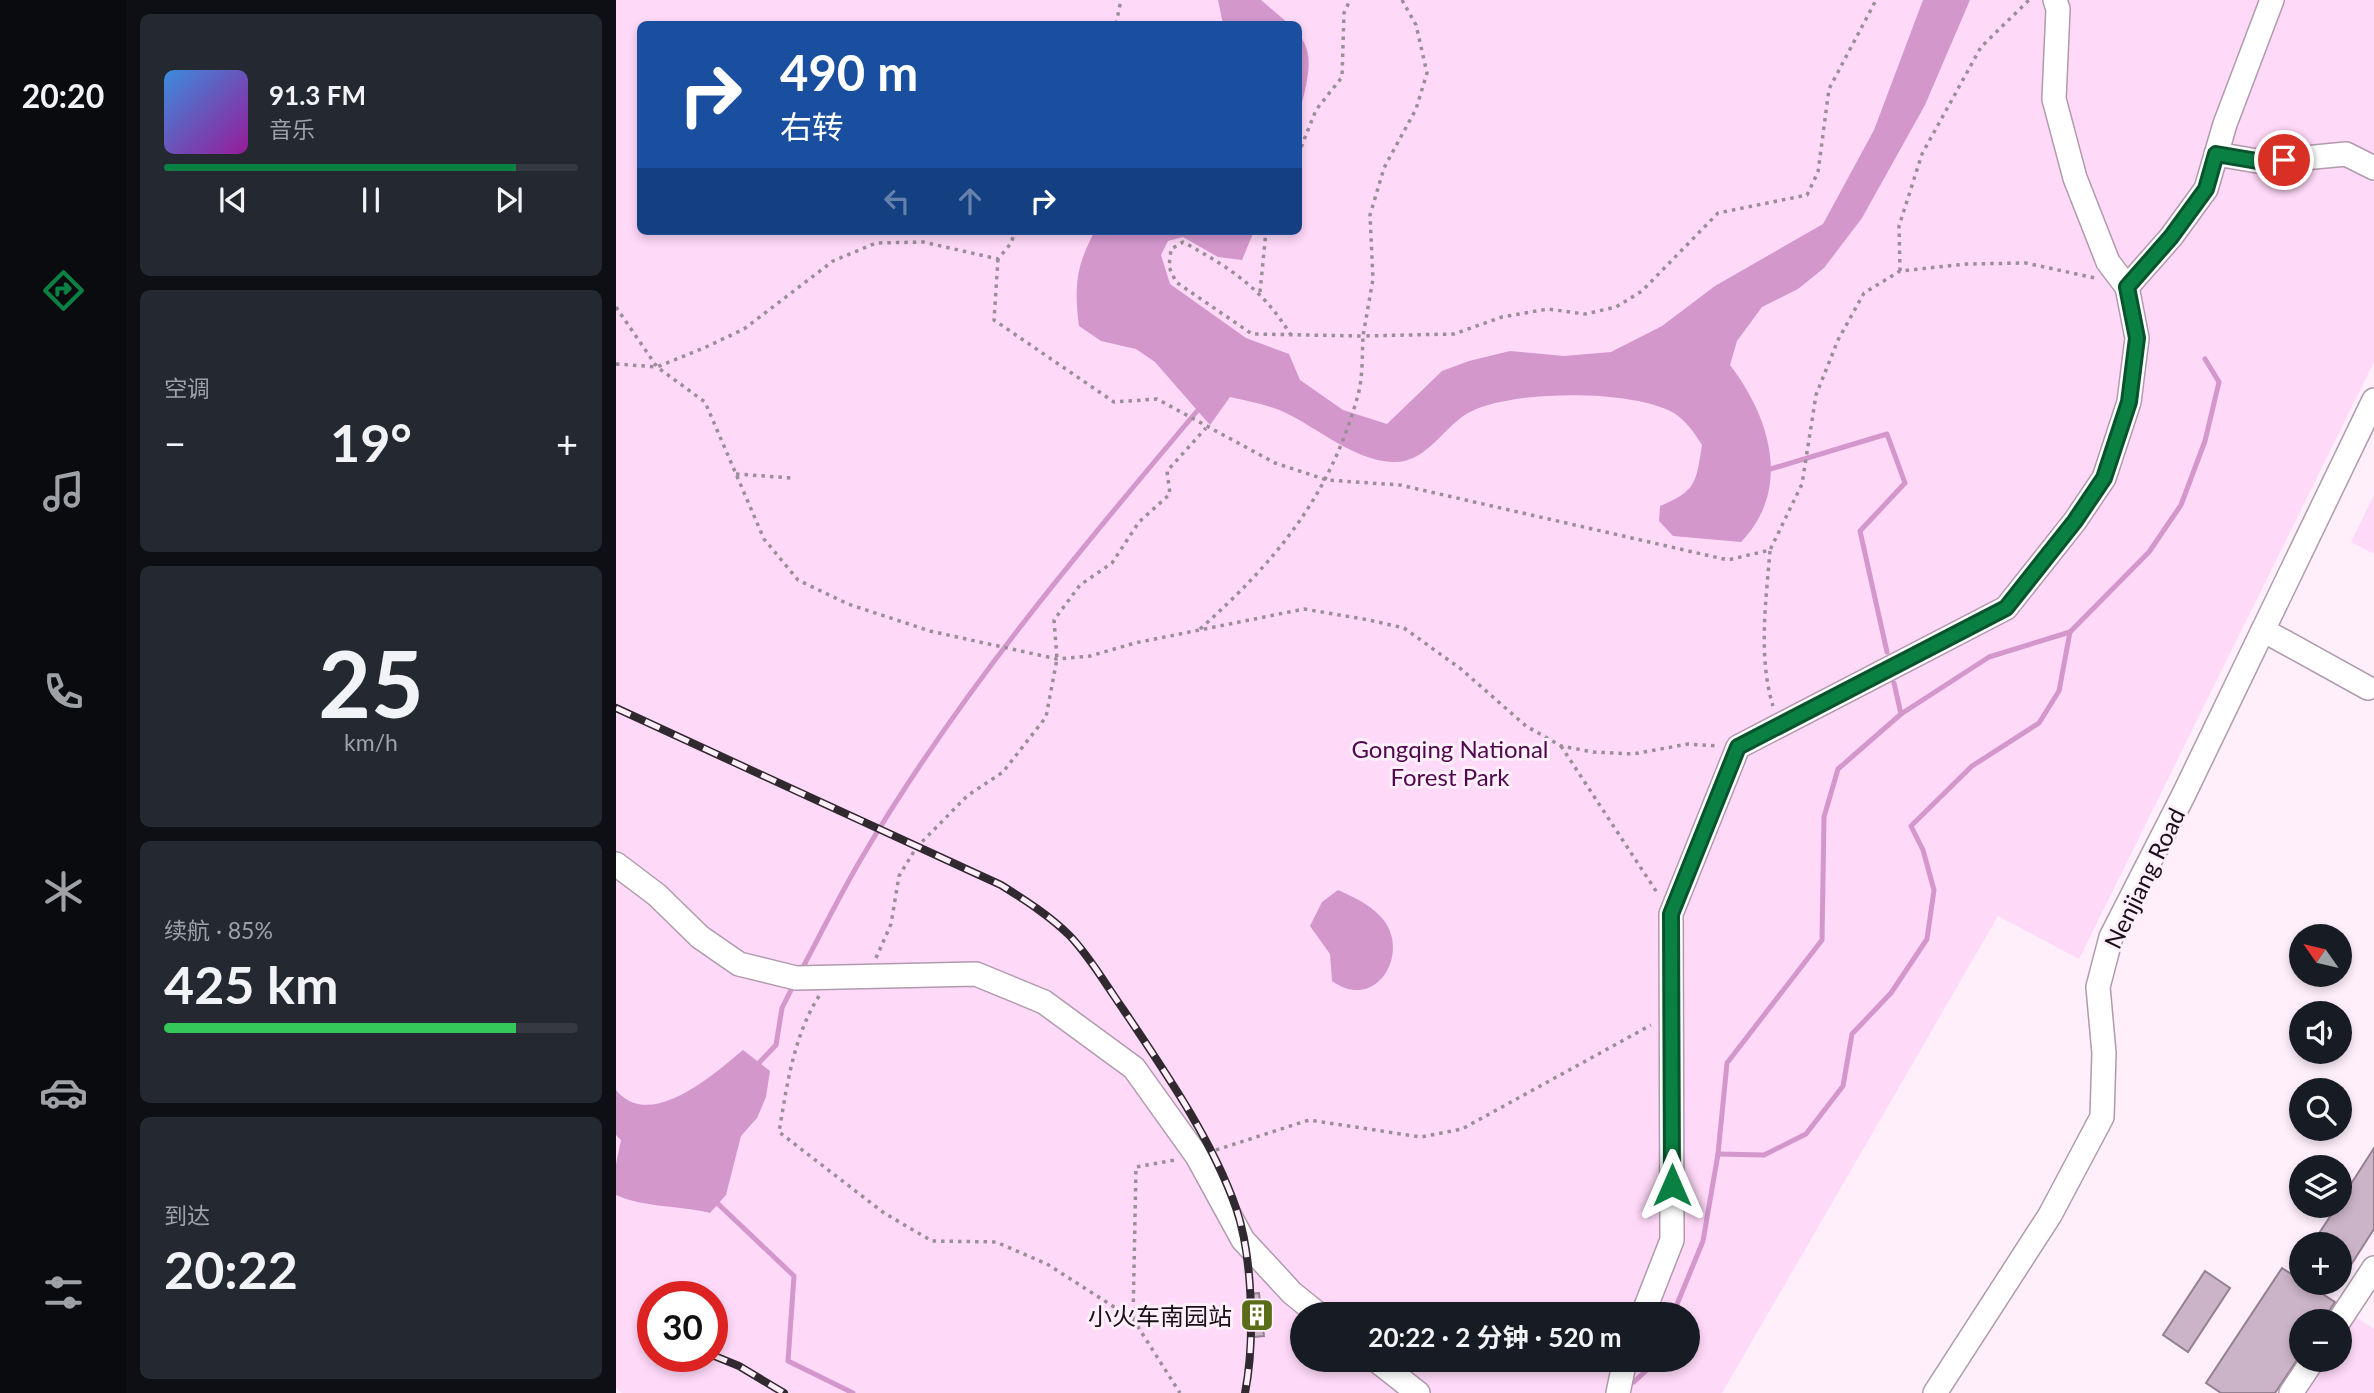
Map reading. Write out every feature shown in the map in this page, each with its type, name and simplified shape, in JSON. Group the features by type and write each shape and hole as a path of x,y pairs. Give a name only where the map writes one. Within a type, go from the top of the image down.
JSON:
{"street":[{"path":"1648,1302 1672,1240 1671,914 1738,747 2006,608 2075,521 2104,478 2129,402 2137,338 2127,287 2108,262 2075,178 2054,99 2058,9 2055,0"},
{"path":"2127,287 2171,237 2206,189 2225,124 2272,0"},
{"path":"2216,154 2263,162 2346,154 2374,168"},
{"name":"Nenjiang Road","path":"1935,1393 2050,1215 2102,1116 2104,1054 2098,987 2111,937 2374,400"},
{"path":"2263,630 2368,688"},
{"path":"616,864 657,895 700,937 739,964 796,978 976,974 1044,1002 1134,1068 1197,1156 1243,1240 1303,1302"},
{"path":"2347,1309 2374,1268"},
{"path":"1392,1372 1419,1393"},
{"path":"1618,1393 1622,1372"},
{"path":"2291,1393 2305,1372"}],"path":[{"path":"1117,21 1121,0"},
{"path":"1302,145 1316,110 1342,77 1344,13 1350,0"},
{"path":"1199,630 1238,595 1272,557 1327,480 1352,412 1358,393 1363,336 1373,279 1370,215 1384,168 1416,109 1427,73 1416,25 1402,0"},
{"path":"1292,337 1274,306 1259,292 1183,242 1171,249 1169,267 1176,282 1252,334 1292,337 1454,334 1502,317 1548,309 1585,314 1616,307 1642,291 1718,213 1807,195 1818,172 1829,89 1875,0"},
{"path":"1900,271 1899,226 1922,154 1981,47 2029,0"},
{"path":"1013,235 1012,242 998,259 994,320 1114,402 1157,399 1275,463 1327,480 1400,485 1728,560 1770,550"},
{"path":"1259,292 1266,235"},
{"path":"616,364 657,367 744,330 833,261 876,243 923,242 998,259"},
{"path":"1779,725 1767,688 1765,635 1770,550 1802,484 1807,437 1816,395 1844,328 1864,293 1900,271 1966,264 2026,263 2127,287"},
{"path":"616,307 657,367 705,401 764,539 798,580 848,604 930,631 1057,659 1090,656 1135,643 1304,609 1405,628 1461,669 1526,726 1561,746 1592,752 1633,754 1688,744 1738,747"},
{"path":"867,975 891,924 899,876 925,838 967,796 1003,772 1046,717 1057,659 1054,620 1080,585 1112,563 1139,522 1170,494 1167,471 1204,426"},
{"path":"736,474 792,478"},
{"path":"1561,746 1671,914"},
{"path":"832,977 810,1011 790,1067 779,1132 884,1213 932,1241 996,1242 1047,1264 1133,1320 1180,1393"},
{"path":"1133,1320 1136,1167 1197,1156 1309,1121 1421,1137 1462,1129 1671,1013"}],"green space":[{"name":"Gongqing National Forest Park","path":"616,0 2374,0 2374,362 2079,959 1998,916 1722,1393 622,1393 616,1388"},
{"path":"2374,495 2374,554 2351,542"},
{"path":"2356,1317 2374,1329 2374,1393 2306,1393 2320,1372 2352,1372 2352,1323"}],"shaded area":[{"path":"1218,0 1261,0 1286,21 1222,21"},
{"path":"1923,0 1970,0 1925,105 1862,218 1824,268 1798,289 1762,307 1737,341 1730,365 1744,385 1764,429 1770,452 1771,476 1767,499 1757,521 1741,542 1673,536 1659,521 1660,506 1681,495 1693,484 1702,445 1690,427 1678,416 1655,405 1602,396 1572,395 1542,396 1489,405 1460,418 1415,457 1392,462 1350,450 1279,410 1230,397 1210,425 1155,362 1136,349 1101,341 1079,326 1078,277 1093,235 1252,235 1242,260 1218,257 1183,237 1168,241 1161,255 1170,284 1246,338 1289,354 1300,380 1343,410 1387,424 1442,371 1469,361 1510,351 1564,356 1611,352 1662,326 1715,286 1823,224 1874,130"},
{"path":"1302,39 1309,63 1302,103"},
{"path":"1338,890 1370,907 1380,916 1389,930 1393,945 1386,973 1376,984 1364,989 1349,989 1332,981 1330,954 1310,926 1322,902"},
{"path":"743,1050 770,1071 766,1097 757,1118 741,1136 726,1195 710,1213 639,1202 616,1195 616,1164 621,1140 616,1135 616,1090 630,1101 646,1105 663,1102 699,1084"}],"building":[{"path":"2374,1148 2374,1229 2352,1263 2352,1232 2320,1232 2329,1218 2352,1218 2352,1182"},
{"path":"2282,1268 2289,1272 2289,1295 2324,1295 2335,1302 2330,1309 2289,1309 2289,1372 2275,1393 2221,1393 2206,1383"},
{"path":"2205,1271 2230,1288 2188,1352 2163,1335"},
{"name":"小火车南园站","path":"1259,1293 1264,1336 1254,1337 1249,1294"}],"waterway":[{"path":"1718,1154 1764,1155 1806,1134 1843,1086 1852,1034 1891,993 1927,939 1934,890 1923,850 1911,826 1972,766 2039,723 2059,691 2070,632 2149,552 2181,505 2205,441 2219,382 2205,359"},
{"path":"801,971 861,859 937,740 1020,627 1198,410"},
{"path":"1764,471 1887,434 1905,483 1860,531 1887,652"},
{"path":"1901,714 1989,657 2070,632"},
{"path":"1678,1302 1703,1241 1718,1154 1727,1063 1822,940 1824,817 1838,769 1901,714 1894,683"},
{"path":"756,1066 776,1045 782,1008 795,982"},
{"path":"714,1200 794,1276 788,1361 853,1393"},
{"path":"1634,1382 1645,1372"}],"railway":[{"path":"616,708 1001,885 1046,915 1070,936 1098,971 1185,1105 1214,1156 1236,1208 1246,1250 1251,1300 1250,1349 1245,1393"},
{"path":"728,1362 784,1393"}],"place":[{"name":"小火车南园站","path":"1257,1315"}],"route":[{"path":"1672,1185 1671,914 1738,747 2006,608 2075,521 2104,478 2129,402 2137,338 2127,287 2171,237 2206,189 2216,154 2263,162 2284,160"}]}
